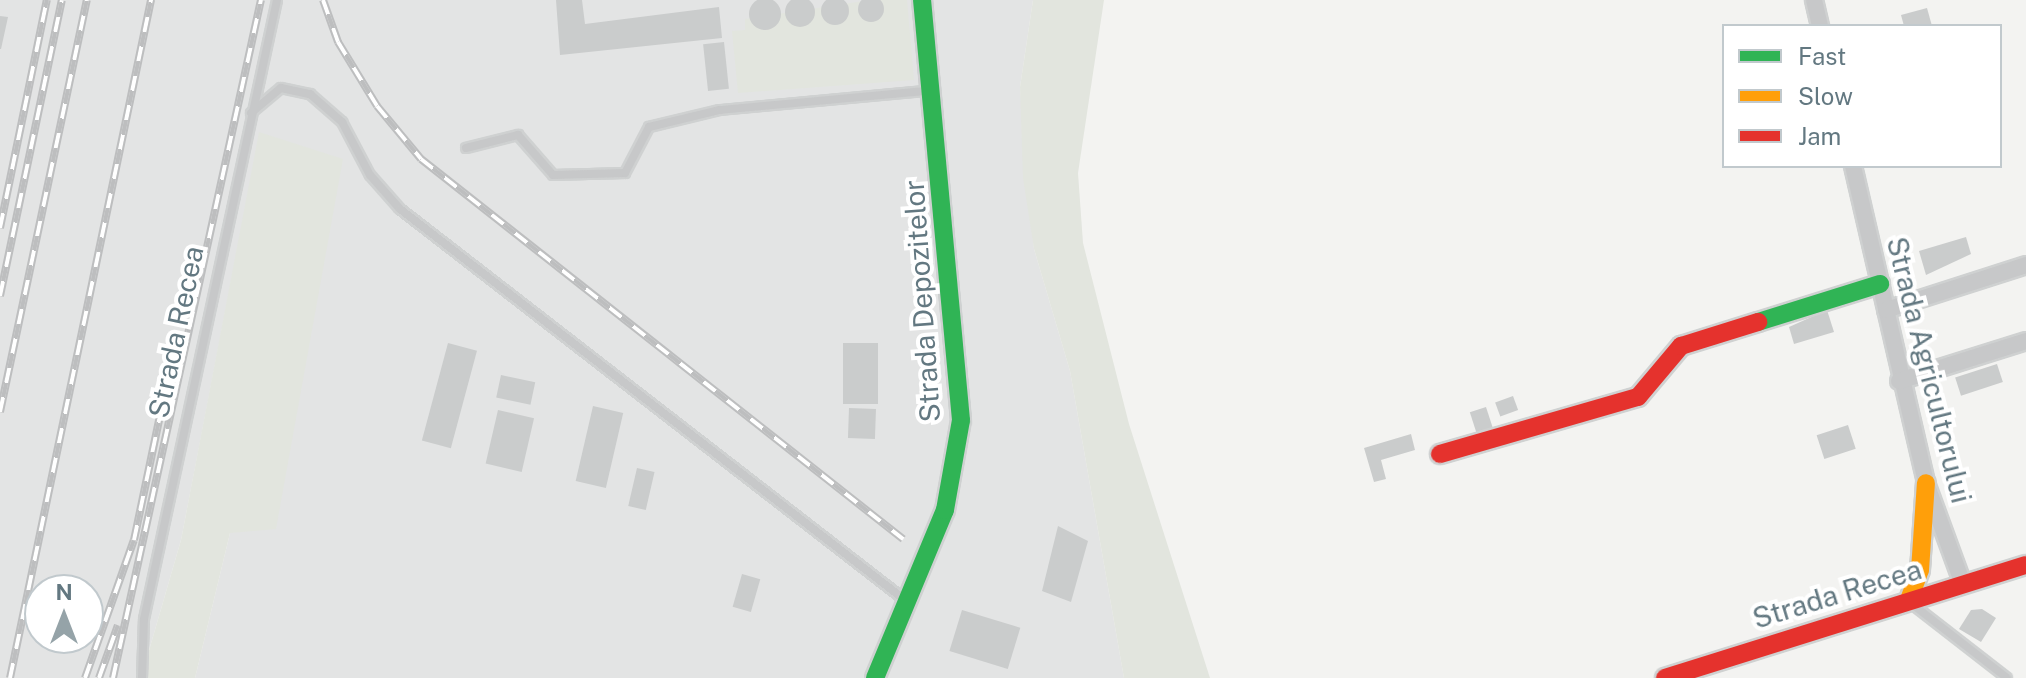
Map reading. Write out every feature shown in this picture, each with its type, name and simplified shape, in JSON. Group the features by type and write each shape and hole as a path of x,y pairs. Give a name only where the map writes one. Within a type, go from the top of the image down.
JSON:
{"street":[{"name":"Strada Depozitelor","path":"875,678 909,603 953,480 961,420 922,0"},
{"path":"1814,0 1820,24"},
{"name":"Strada Agricultorului","path":"1853,168 1899,381 1926,483 1963,584"},
{"path":"1886,310 2026,265"},
{"path":"1440,454 1638,397 1681,346 1880,284"},
{"path":"1899,381 2026,341"},
{"path":"1909,600 1920,570 1926,483"},
{"name":"Strada Recea","path":"1665,678 2026,565"}],"lane":[{"name":"Strada Recea","path":"142,678 144,619 277,0"},
{"path":"251,113 281,88 310,94 342,122 370,175 400,209 909,603"},
{"path":"466,148 518,135 553,175 625,173 649,127 720,110 930,91"},
{"path":"1909,600 1921,617 2007,678"}],"shaded area":[{"path":"0,0 1033,0 1020,87 1034,249 1070,371 1124,678 195,678 230,533 260,132 181,540 141,678 0,678"},
{"path":"870,0 907,0 914,80 738,93 732,31 745,30 745,19"},
{"path":"1033,0 1104,0 1078,173 1083,243 1129,424 1210,678 1124,678 1070,371 1034,249 1023,178 1020,87"},
{"path":"259,132 343,159 276,529 230,533 195,678 141,678 181,540"}],"building":[{"path":"762,-1 771,0 781,14 776,25 765,30 754,25 749,14 754,3"},
{"path":"792,-1 808,-1 814,6 814,18 806,26 794,26 786,18 786,6"},
{"path":"828,-1 842,-1 848,5 848,17 841,24 829,24 822,17 822,5"},
{"path":"863,-1 879,-1 883,4 883,14 876,21 866,21 859,14 859,4"},
{"path":"556,0 582,0 585,24 719,7 722,38 560,55"},
{"path":"1927,8 1931,24 1903,24 1901,15"},
{"path":"0,16 8,17 1,49 0,49"},
{"path":"724,42 729,89 708,91 703,44"},
{"path":"1966,237 1971,254 1926,275 1919,251"},
{"path":"1827,310 1834,332 1794,344 1789,327"},
{"path":"448,343 477,351 451,448 422,441"},
{"path":"843,343 878,343 878,404 843,404"},
{"path":"1997,364 2003,382 1961,396 1955,378"},
{"path":"501,375 535,382 530,405 496,397"},
{"path":"1513,396 1518,410 1500,417 1495,402"},
{"path":"593,406 623,413 606,488 576,481"},
{"path":"1486,407 1493,429 1477,434 1470,412"},
{"path":"849,408 876,409 875,439 848,438"},
{"path":"498,410 534,418 522,472 486,464"},
{"path":"1848,425 1856,449 1824,459 1817,435"},
{"path":"1411,434 1415,450 1381,460 1386,479 1374,482 1364,448"},
{"path":"637,468 655,472 646,510 628,506"},
{"path":"1058,526 1088,541 1071,602 1042,591"},
{"path":"742,574 760,579 751,612 733,607"},
{"path":"1982,609 1996,618 1981,642 1959,629 1971,610"},
{"path":"962,610 1020,628 1008,669 949,651"}],"railway":[{"path":"0,228 47,0"},
{"path":"0,296 62,0"},
{"path":"0,412 87,0"},
{"path":"10,678 151,0"},
{"path":"113,678 261,0"},
{"path":"323,0 338,42 377,106 421,159 903,539"},
{"path":"85,678 134,540 169,372"},
{"path":"99,678 118,625"}],"traffic: fast":[{"path":"875,678 945,510 961,420 922,0"},
{"path":"1758,322 1880,284"}],"traffic: slow":[{"path":"1909,600 1920,570 1926,483"}],"traffic: jam":[{"path":"1440,454 1638,397 1681,346 1758,322"},
{"path":"1665,678 2026,565"}]}
